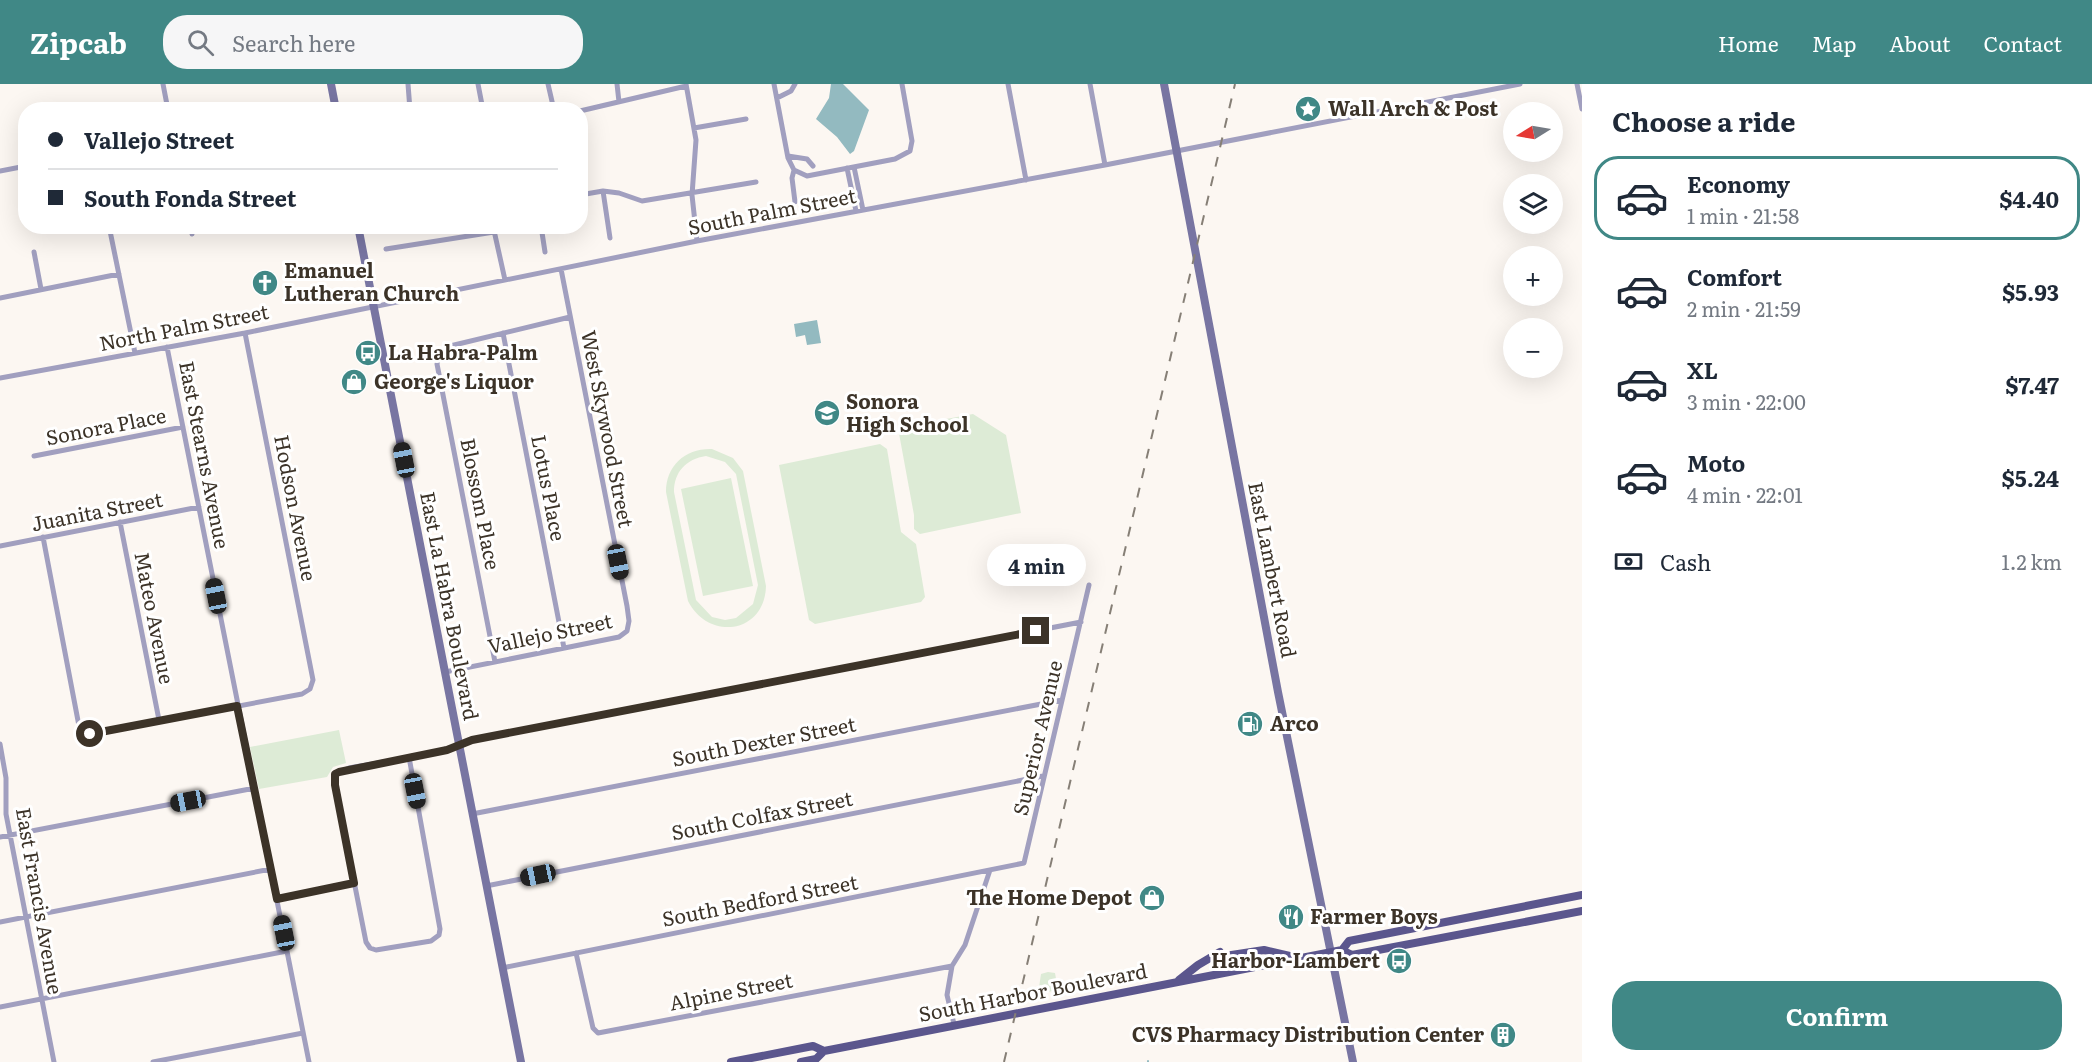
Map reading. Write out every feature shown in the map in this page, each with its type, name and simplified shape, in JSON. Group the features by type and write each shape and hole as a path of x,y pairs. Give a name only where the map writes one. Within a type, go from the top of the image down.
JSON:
{"main road":[{"path":"331,84 334,102"},
{"name":"East Lambert Road","path":"1164,84 1278,692 1353,1062"},
{"name":"East La Habra Boulevard","path":"360,234 521,1062"},
{"name":"South Harbor Boulevard","path":"1342,950 1349,941 1582,895"},
{"name":"South Harbor Boulevard","path":"824,1052 954,1024 1297,958 1342,950 1352,954 1582,911"},
{"path":"1177,982 1198,964 1223,954 1264,950 1297,958"},
{"path":"731,1062 813,1046 824,1052 816,1060 801,1062"}],"street":[{"path":"163,84 166,102"},
{"path":"408,84 408,102"},
{"path":"478,84 481,102"},
{"path":"548,84 553,102"},
{"path":"617,84 620,102"},
{"path":"774,84 788,156 794,170 792,178 795,202"},
{"path":"778,100 791,91 795,84"},
{"path":"794,170 807,176 895,159 910,151 912,141 902,84"},
{"path":"1008,84 1026,180"},
{"path":"1090,84 1105,165"},
{"path":"1177,151 1489,87 1520,84"},
{"path":"1577,84 1582,109"},
{"path":"588,109 686,85 697,156 692,195 697,241"},
{"path":"694,128 746,118"},
{"name":"South Palm Street","path":"374,307 697,241 1177,151"},
{"path":"788,156 807,159 813,166"},
{"path":"854,167 863,210"},
{"path":"0,171 18,168"},
{"path":"847,168 856,211"},
{"path":"588,194 603,191 619,193 642,201 692,195 756,182"},
{"path":"603,191 610,238"},
{"path":"111,234 135,353"},
{"path":"386,249 467,234"},
{"path":"495,234 505,280"},
{"path":"542,234 545,252"},
{"path":"34,252 41,290"},
{"name":"West Skywood Street","path":"561,268 627,606 629,621 627,632"},
{"path":"0,298 119,274"},
{"name":"North Palm Street","path":"0,378 374,307"},
{"path":"503,333 570,317"},
{"name":"Hodson Avenue","path":"237,706 302,694 310,689 313,680 245,333"},
{"name":"Blossom Place","path":"495,662 438,364 440,352 450,346 503,333"},
{"name":"Lotus Place","path":"503,333 564,648"},
{"name":"East Stearns Avenue","path":"167,347 309,1062"},
{"name":"Sonora Place","path":"34,456 183,427"},
{"name":"Juanita Street","path":"0,546 199,507"},
{"name":"Mateo Avenue","path":"120,522 159,720"},
{"path":"43,537 79,726 84,732 90,734 237,706"},
{"name":"Superior Avenue","path":"1024,863 1089,585"},
{"path":"409,757 440,922 439,935 431,941 384,950 370,948 366,942 335,785 335,774 348,768 409,757 481,738 1081,622"},
{"name":"Vallejo Street","path":"445,672 619,637 627,632"},
{"name":"South Dexter Street","path":"472,814 1062,700"},
{"name":"East Francis Avenue","path":"0,744 10,835 54,1062"},
{"name":"South Colfax Street","path":"486,886 1043,776"},
{"path":"0,837 255,788"},
{"name":"South Bedford Street","path":"502,968 1024,863"},
{"path":"0,922 271,869"},
{"path":"954,1024 947,995 952,966 965,945 990,870"},
{"path":"277,899 354,883"},
{"path":"0,1007 287,951"},
{"name":"Alpine Street","path":"576,953 593,1028 598,1033 952,966"},
{"path":"153,1062 303,1033"},
{"path":"813,1046 816,1060"}],"green space":[{"path":"973,414 1006,435 1021,513 920,534 914,529 914,515 898,428"},
{"path":"880,444 887,449 901,532 916,544 925,597 921,602 815,624 809,620 779,465"},
{"path":"703,449 712,449 733,458 743,471 766,586 763,602 756,614 746,622 734,626 722,627 709,623 697,614 688,601 666,492 670,474 679,460","holes":["706,456 725,462 736,474 758,585 753,604 736,618 725,620 712,617 696,600 674,492 676,478 687,463"]},
{"path":"731,478 753,586 703,596 681,489"},
{"path":"339,730 346,763 333,767 327,777 259,789 250,747"},
{"path":"1055,973 1058,990 1038,994 1041,974"}],"water":[{"path":"831,84 843,84 869,110 854,151 850,154 837,137 816,119 829,98"},
{"path":"817,320 821,343 807,345 805,335 796,337 794,324"}],"railway":[{"path":"1004,1062 1235,84"}],"place":[{"name":"Wall Arch & Post","path":"1308,109"},
{"name":"Emanuel Lutheran Church","path":"265,283"},
{"name":"La Habra-Palm","path":"368,353"},
{"name":"George's Liquor","path":"354,382"},
{"name":"Sonora High School","path":"827,413"},
{"name":"Arco","path":"1250,724"},
{"name":"The Home Depot","path":"1152,898"},
{"name":"Farmer Boys","path":"1291,917"},
{"name":"Harbor-Lambert","path":"1399,961"},
{"name":"CVS Pharmacy Distribution Center","path":"1503,1035"}],"route":[{"path":"90,734 237,706 277,899 354,883 334,779 335,774 348,768 447,750 472,740 1036,631"}]}
